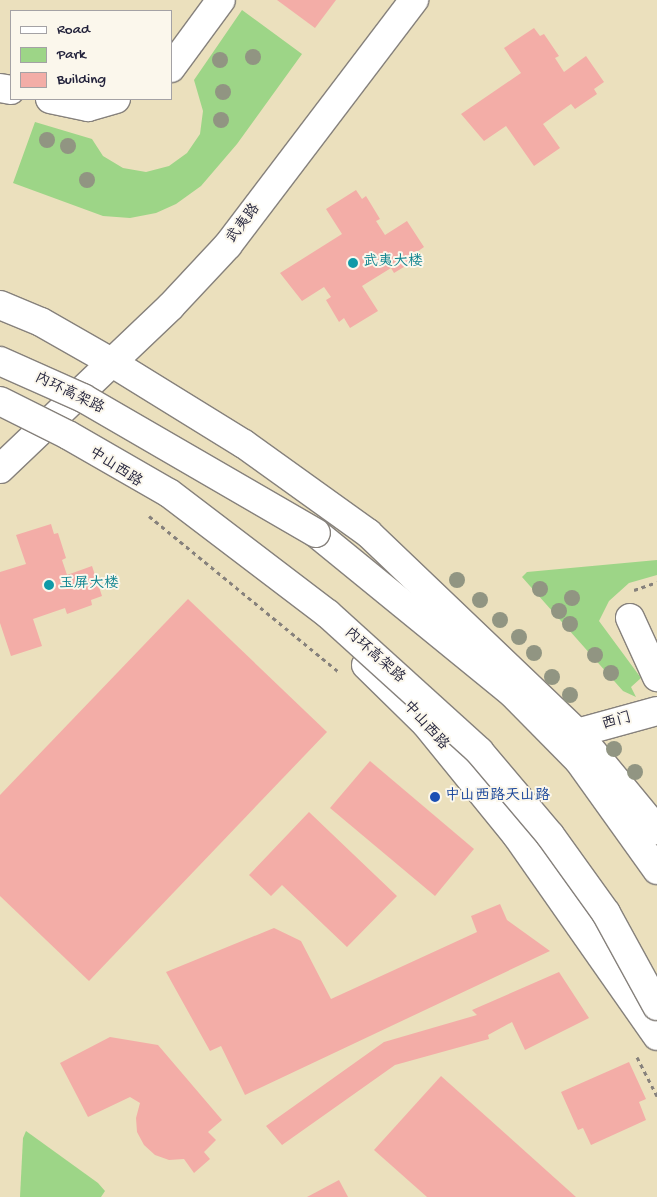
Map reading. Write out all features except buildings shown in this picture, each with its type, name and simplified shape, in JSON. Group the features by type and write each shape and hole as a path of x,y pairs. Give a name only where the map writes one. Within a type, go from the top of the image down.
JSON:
{"main road":[{"path":"172,67 221,0"},
{"name":"武夷路","path":"0,468 112,362 228,246 414,0"},
{"path":"55,100 88,107 112,100"},
{"path":"0,305 41,322 112,362 244,444 368,533 577,733 657,830"},
{"name":"内环高架路","path":"0,361 83,398 316,533 510,691 579,761 657,870"},
{"name":"内环高架路","path":"0,402 68,435 169,493 328,614 479,751 550,835 606,913 657,1006"},
{"name":"中山西路","path":"0,402 48,424 175,507 316,616 426,724 516,836 657,1036"},
{"path":"630,618 657,677"},
{"name":"西门","path":"577,733 657,711"}],"path":[{"path":"146,514 279,620 343,677"},
{"path":"632,1050 657,1096"}],"green space":[{"path":"242,10 302,54 237,144 201,186 176,204 156,213 130,218 103,216 13,183 35,122 92,139 103,156 123,168 146,172 169,166 187,153 200,134 203,111 194,80"},
{"path":"657,560 657,575 629,583 609,601 599,621 641,678 631,687 636,697 623,691 522,577 527,572"},
{"path":"26,1131 98,1183 105,1191 101,1197 20,1197 23,1138"}],"place":[{"name":"武夷大楼","path":"353,263"},
{"name":"玉屏大楼","path":"49,585"},
{"name":"中山西路天山路","path":"435,797"}]}
